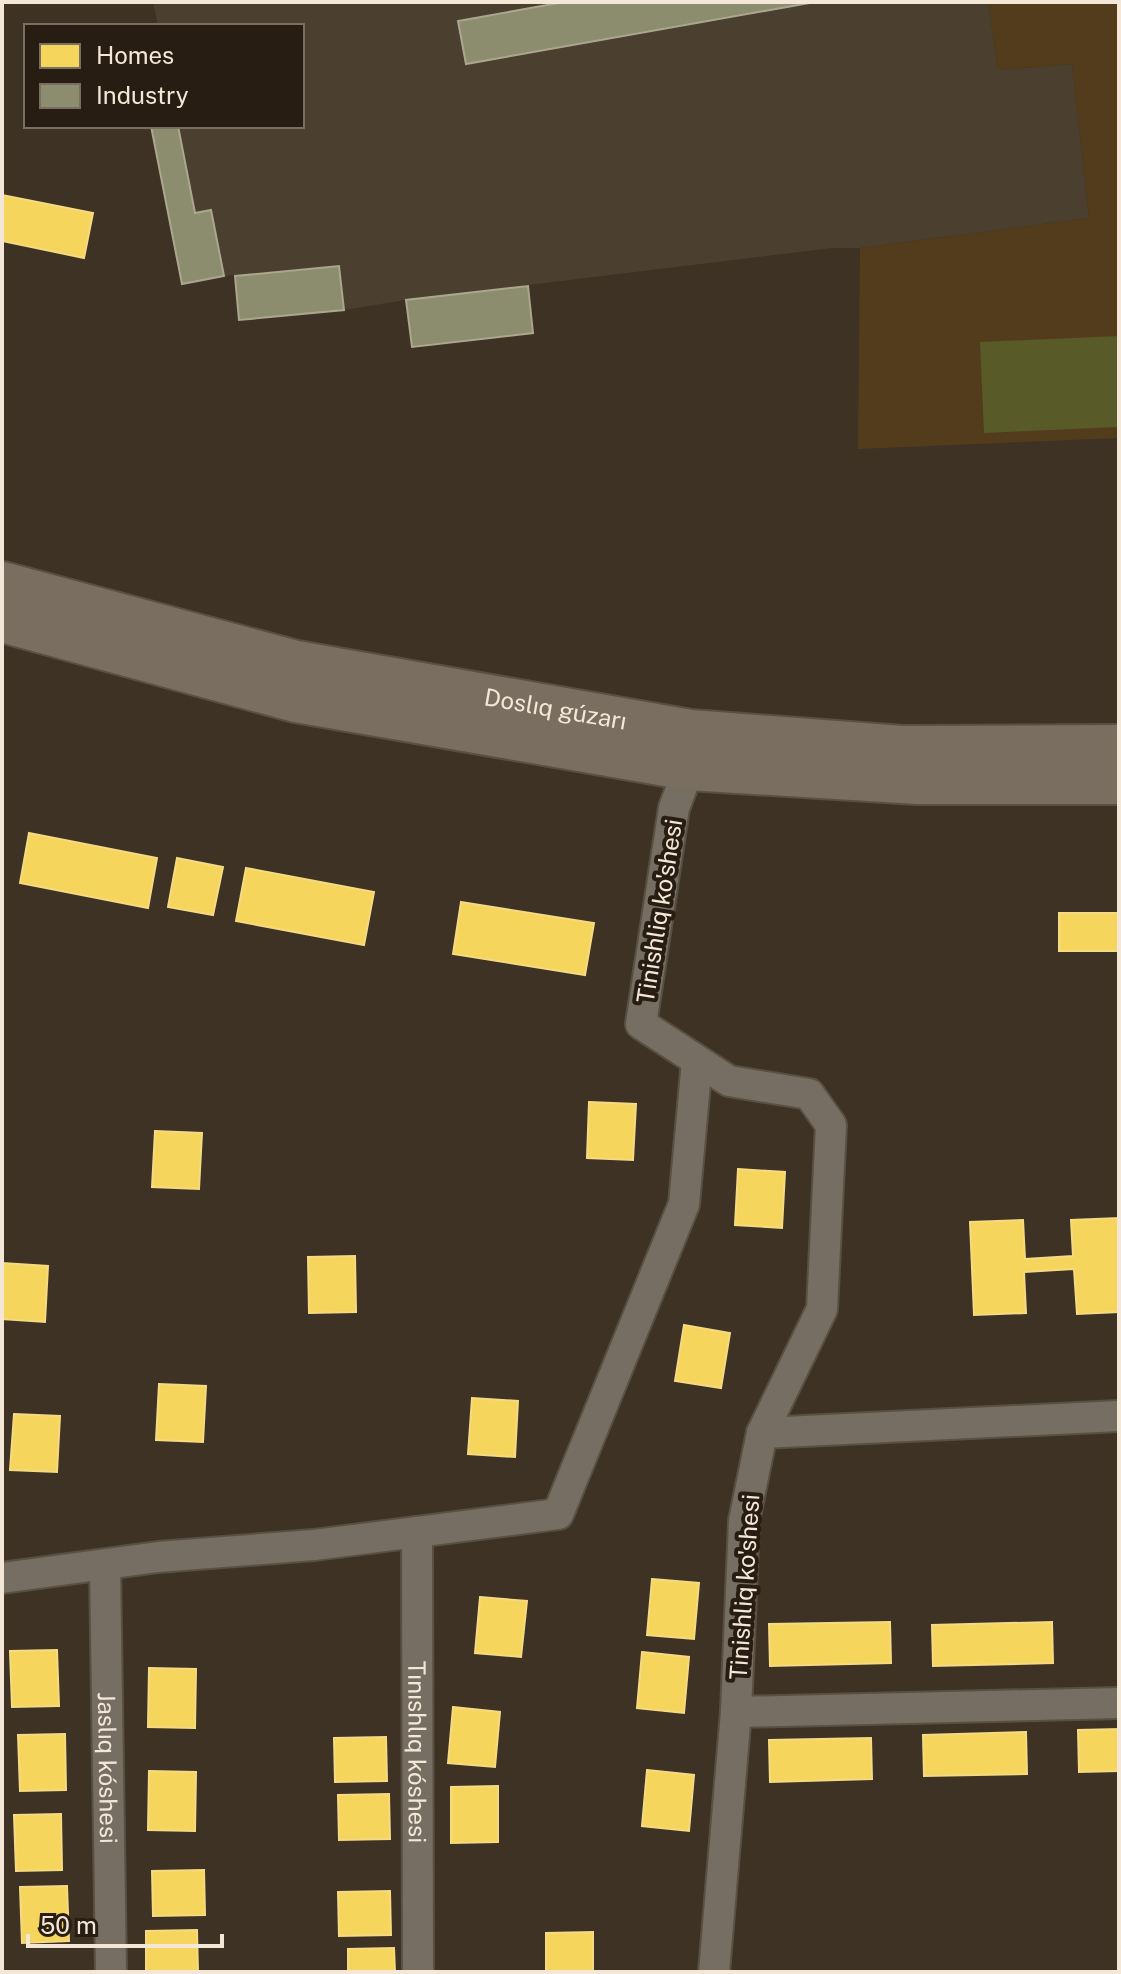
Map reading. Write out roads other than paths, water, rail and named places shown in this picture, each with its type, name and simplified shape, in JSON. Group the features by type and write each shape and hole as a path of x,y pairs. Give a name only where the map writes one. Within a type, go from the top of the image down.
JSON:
{"main road":[{"name":"Doslıq gúzarı","path":"2,584 296,663 690,732 902,748 1119,747"},
{"name":"Doslıq gúzarı","path":"2,620 296,700 689,768 918,782 1119,782"}],"street":[{"name":"Tinishliq ko'shesi","path":"689,768 674,808 641,1024 729,1081 809,1094 831,1125 822,1309 762,1433 744,1521 736,1712 714,1972"},
{"path":"2,1578 158,1557 314,1545 558,1514 684,1204 697,1061"},
{"path":"762,1433 1119,1416"},
{"name":"Tınıshlıq kóshesi","path":"417,1532 418,1972"},
{"name":"Jaslıq kóshesi","path":"105,1566 111,1972"},
{"path":"736,1712 1119,1703"}]}
